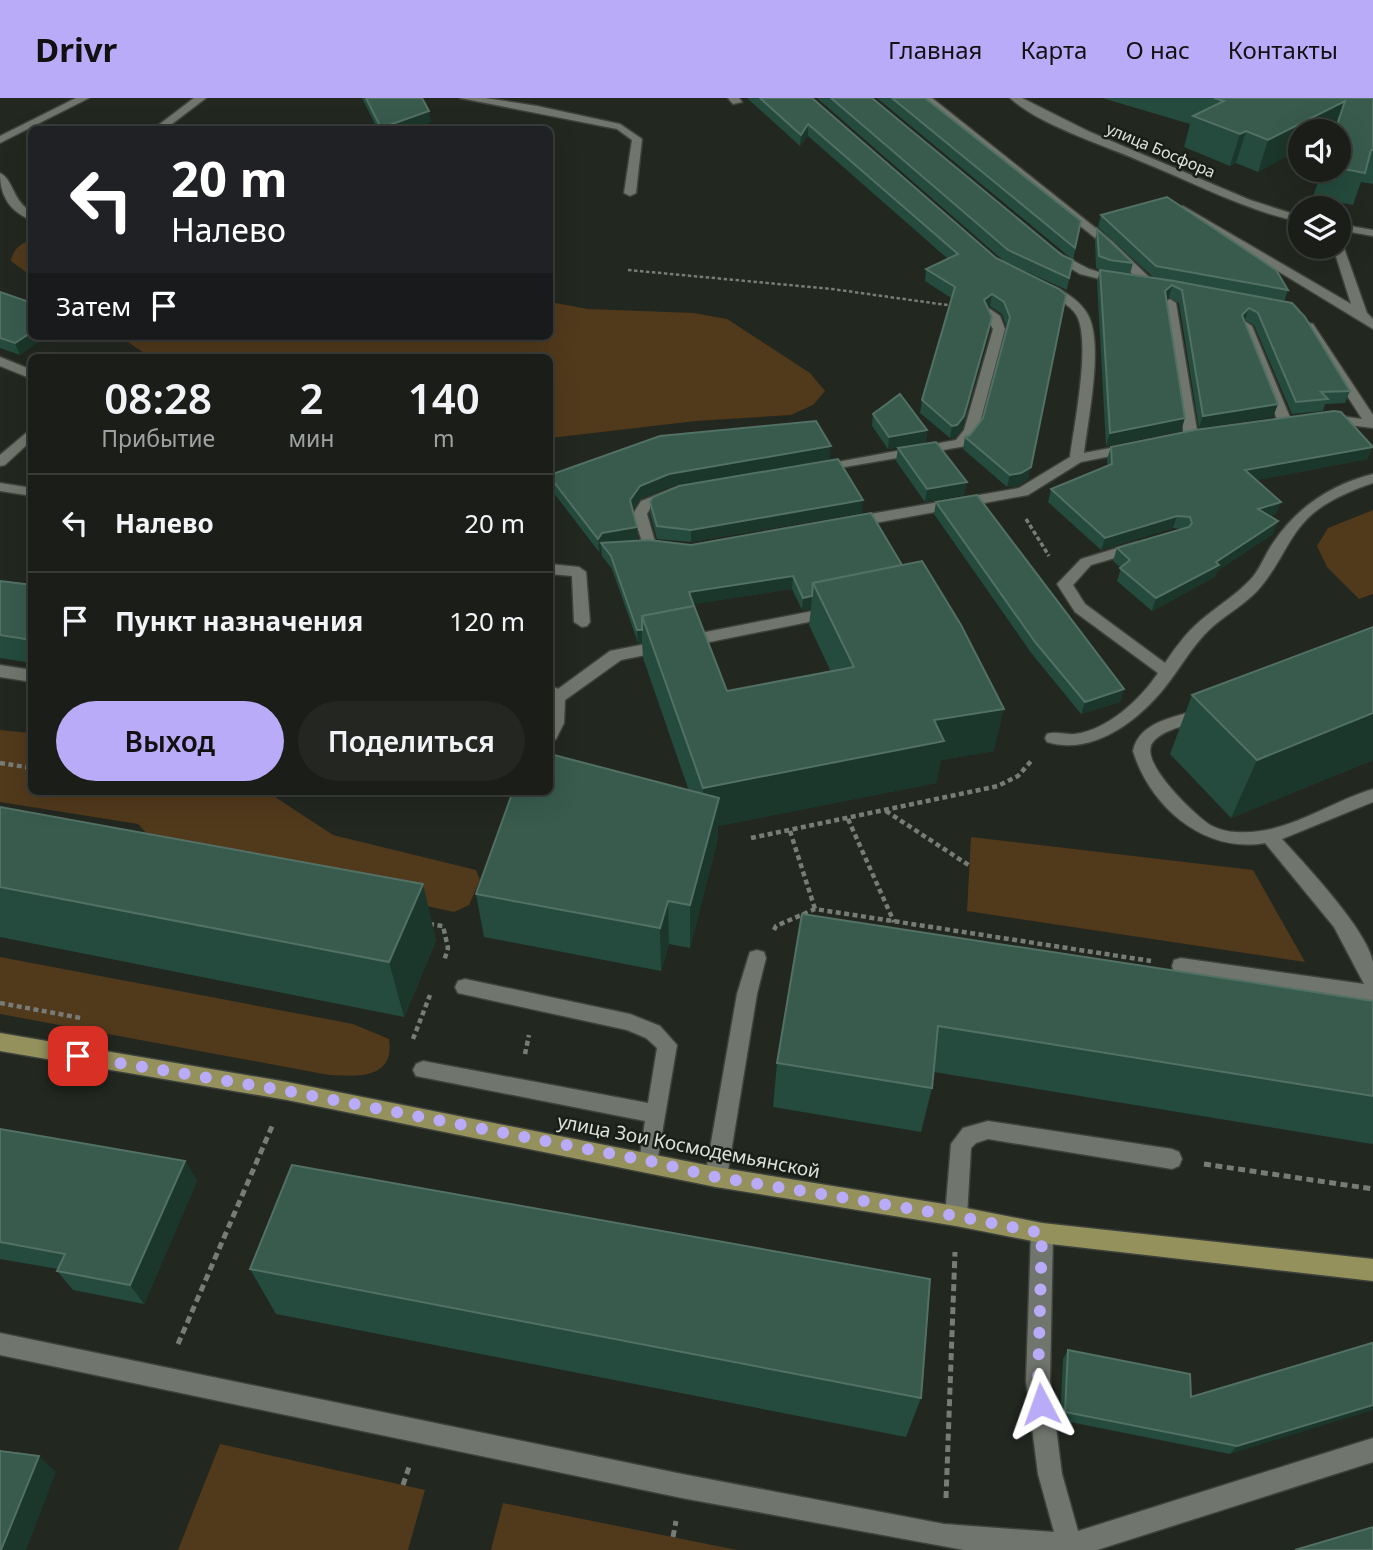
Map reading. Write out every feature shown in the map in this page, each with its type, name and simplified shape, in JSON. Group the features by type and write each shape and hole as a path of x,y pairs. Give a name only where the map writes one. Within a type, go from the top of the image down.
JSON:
{"main road":[{"name":"улица Зои Космодемьянской","path":"0,1042 287,1091 649,1161 716,1177 956,1216 1042,1233 1373,1270"}],"street":[{"path":"0,140 84,98"},
{"path":"162,126 201,98"},
{"path":"465,98 537,109 620,127 636,139 636,162 629,193"},
{"path":"926,98 1108,243 1154,284 1105,278 1085,272 1066,264 1045,246"},
{"name":"улица Босфора","path":"1015,98 1069,129 1161,165 1228,196 1288,215"},
{"path":"0,176 16,208 28,215"},
{"path":"1174,204 1361,315 1373,325"},
{"path":"1351,229 1373,233"},
{"path":"1343,259 1361,315"},
{"path":"1037,284 1062,296 1084,317 1088,346 1077,459"},
{"path":"1170,303 1192,436"},
{"path":"809,471 936,450 961,443 967,438 999,329 990,313"},
{"path":"1300,315 1373,424"},
{"path":"1246,326 1290,421 1329,417 1373,424"},
{"path":"0,361 28,373"},
{"path":"0,462 28,436"},
{"path":"838,524 1023,492 1077,459 1142,446"},
{"path":"1053,738 1075,740 1115,726 1157,687 1183,648 1206,624 1234,604 1258,581 1279,544 1309,509 1344,488 1373,478"},
{"path":"3,488 28,479"},
{"path":"3,488 28,491"},
{"path":"649,545 640,514 646,503 689,490"},
{"path":"1153,542 1086,562 1065,584 1080,608 1168,673"},
{"path":"628,548 649,545 668,549"},
{"path":"553,569 579,572 582,622"},
{"path":"553,729 556,723 553,694 617,655 846,610"},
{"path":"0,671 28,675"},
{"path":"1214,711 1154,732 1143,741 1141,749 1150,774 1181,811 1206,830 1236,839 1269,836 1373,795"},
{"path":"1269,836 1329,902 1358,946 1373,982"},
{"path":"716,1177 747,994 757,958"},
{"path":"1181,965 1373,993"},
{"path":"466,987 630,1022 653,1032 667,1045 649,1161"},
{"path":"423,1070 656,1114"},
{"path":"956,1216 961,1144 970,1135 988,1130 1172,1159"},
{"path":"1042,1233 1038,1381 1050,1474 1070,1548"},
{"path":"0,1344 682,1486 944,1536 1070,1548 1373,1450"}],"path":[{"path":"628,270 715,281 864,291 990,313"},
{"path":"751,838 998,786 1018,776 1053,738"},
{"path":"0,763 28,767"},
{"path":"886,811 970,866"},
{"path":"848,819 894,923"},
{"path":"790,831 815,909"},
{"path":"757,958 776,926 815,909 1181,965"},
{"path":"416,922 443,926 449,948 439,974"},
{"path":"409,1049 434,986"},
{"path":"163,1378 241,1204 287,1091"},
{"path":"1172,1159 1373,1189"},
{"path":"944,1536 956,1216"}],"shaded area":[{"path":"28,241 28,274 11,261 13,253"},
{"path":"553,303 588,309 694,313 727,319 810,373 825,391 813,405 791,415 696,421 553,438 553,354 146,354 125,340 553,340"},
{"path":"1373,510 1373,594 1359,599 1327,567 1317,546 1328,528"},
{"path":"0,730 28,733 28,795 272,795 333,835 476,870 480,880 469,905 454,912 362,892 148,835 138,824 0,802"},
{"path":"971,837 1253,870 1305,962 967,911"},
{"path":"0,957 353,1024 389,1039 389,1052 386,1062 372,1073 329,1075 0,1014"},
{"path":"220,1444 425,1490 408,1550 178,1550"},
{"path":"503,1503 737,1550 491,1550"}],"building":[{"path":"366,98 422,98 429,111 387,126 380,126"},
{"path":"760,98 812,98 996,258 1066,295 1031,467 1010,475 965,437 970,435 983,418 1010,317 1004,302 992,294 984,300 992,317 964,416 957,425 952,426 922,400 955,287 926,269 958,254 808,124 801,135"},
{"path":"831,98 872,98 1063,256 1073,260 1069,278 1008,250"},
{"path":"892,98 925,98 1081,221 1075,248"},
{"path":"1214,98 1373,98 1373,150 1365,173 1351,170 1351,119 1339,119 1345,101 1309,119 1288,119 1288,130 1268,140 1246,131 1240,134 1193,116 1224,101"},
{"path":"1167,197 1276,270 1288,290 1156,266 1101,215"},
{"path":"1097,229 1133,263 1099,256"},
{"path":"1100,270 1292,303 1305,317 1350,391 1321,392 1328,399 1296,402 1258,313 1249,308 1242,315 1278,404 1203,416 1182,290 1172,285 1165,291 1185,418 1110,433"},
{"path":"0,292 28,302 28,335 15,343 0,338"},
{"path":"900,394 927,430 889,437 873,414"},
{"path":"1341,412 1373,447 1245,470 1281,502 1258,509 1278,521 1216,562 1219,565 1156,598 1120,568 1130,560 1117,548 1189,527 1192,523 1190,517 1177,516 1105,538 1051,489 1112,464 1111,447 1195,430"},
{"path":"816,421 831,446 669,474 640,486 630,500 637,527 602,533 598,539 553,481 553,474 660,436"},
{"path":"936,442 967,482 927,489 898,448"},
{"path":"838,459 863,500 691,530 657,526 650,502 653,497 679,486"},
{"path":"977,495 1124,689 1085,702 1035,642 936,502"},
{"path":"871,513 902,565 813,583 812,596 803,598 793,576 689,592 694,606 642,616 642,630 637,630 611,556 601,543 649,540 691,545"},
{"path":"922,561 961,625 1004,709 934,720 944,741 703,788 642,616 694,606 727,691 854,667 813,583"},
{"path":"0,581 28,584 28,639 0,635"},
{"path":"1373,627 1373,713 1257,760 1192,695"},
{"path":"553,755 719,798 690,905 668,901 660,928 476,894 512,795 553,795"},
{"path":"0,807 423,884 389,962 0,887"},
{"path":"802,914 1373,1001 1373,1096 938,1026 932,1088 777,1063"},
{"path":"0,1129 185,1161 130,1285 57,1271 65,1254 0,1242"},
{"path":"292,1165 930,1279 921,1398 250,1269"},
{"path":"1372,1343 1373,1405 1237,1446 1065,1412 1068,1350 1190,1374 1191,1397"},
{"path":"0,1451 39,1456 1,1550 0,1550"},
{"path":"1373,1527 1373,1550 1295,1550"}],"route":[{"path":"78,1056 287,1091 649,1161 716,1177 956,1216 1042,1233 1038,1381 1041,1404"}]}
